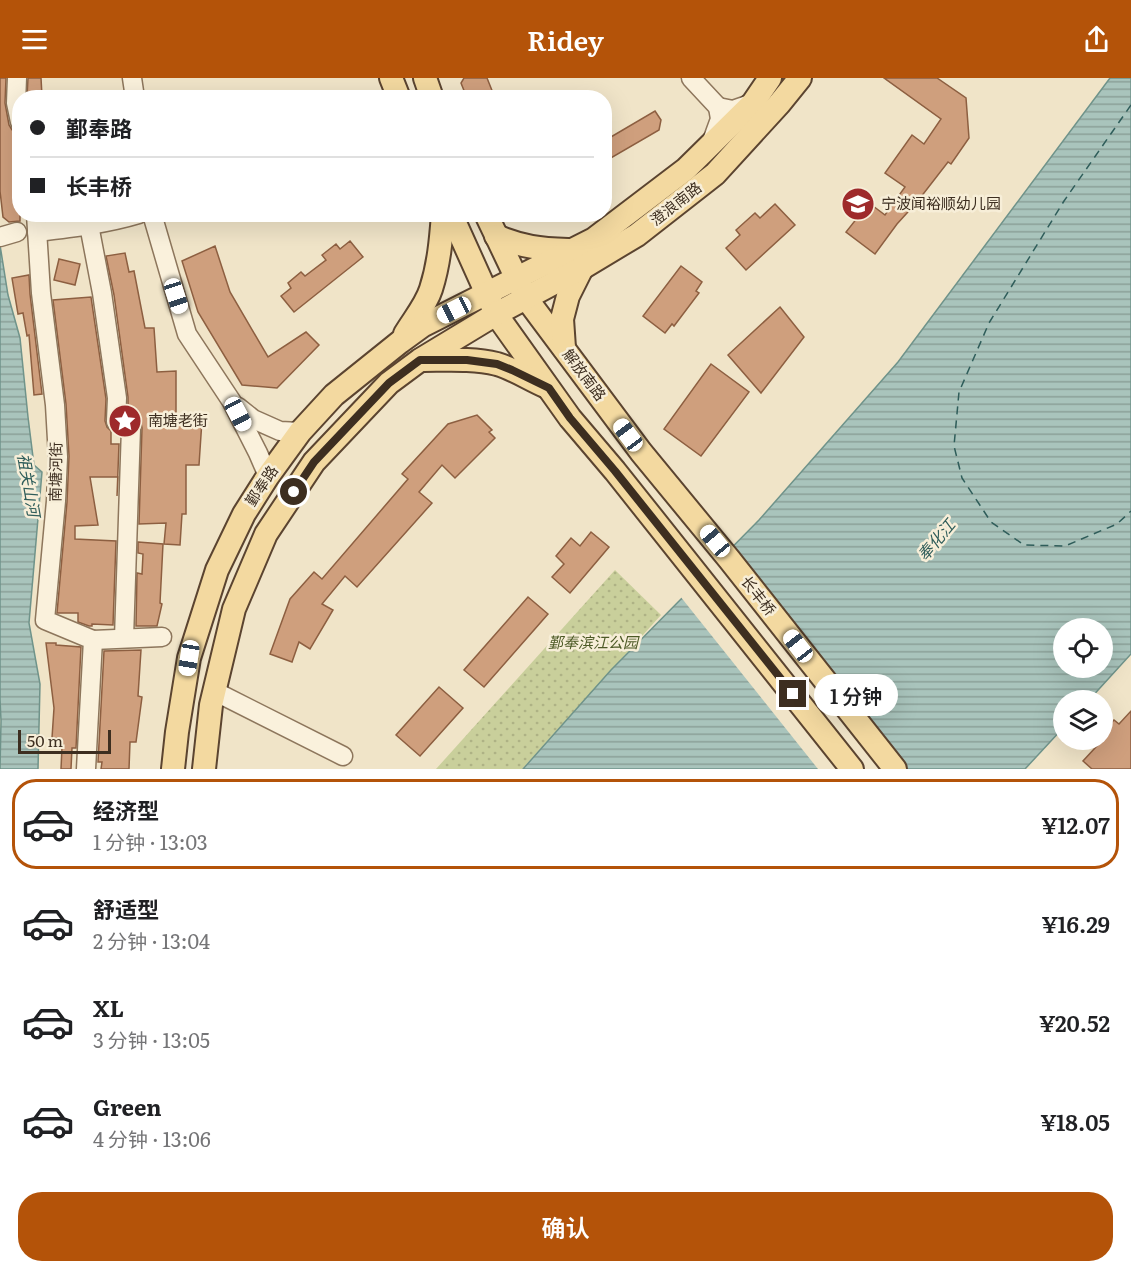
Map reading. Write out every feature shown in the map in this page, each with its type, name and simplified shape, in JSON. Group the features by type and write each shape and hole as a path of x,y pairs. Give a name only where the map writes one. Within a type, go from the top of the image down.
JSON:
{"main road":[{"name":"澄浪南路","path":"526,298 577,259 594,239 686,169 753,103 770,78"},
{"name":"澄浪南路","path":"516,278 577,259 637,235 715,174 800,78"},
{"path":"400,342 431,290 441,250 443,222"},
{"path":"455,222 491,303 570,418 615,471 852,769"},
{"path":"490,222 526,298"},
{"path":"496,236 513,243 577,259 562,319 564,348"},
{"name":"鄞奉路","path":"204,769 211,705 234,609 266,534 314,462 389,383 491,303 516,278"},
{"name":"鄞奉路","path":"173,769 189,658 217,570 244,514 300,432 334,394 422,326 491,303 526,298"},
{"name":"解放南路","path":"526,298 642,452"},
{"path":"420,360 467,360 497,364 549,388"},
{"name":"长丰桥","path":"642,452 895,769"}],"street":[{"path":"691,78 718,107 720,119 711,145"},
{"path":"718,107 733,110 753,103"},
{"path":"37,223 89,225 106,222"},
{"path":"154,222 188,334 232,402 268,476"},
{"name":"南塘河街","path":"37,223 41,292 55,405 58,456 45,620 93,639"},
{"path":"89,225 102,292 117,398 116,421 131,428 124,638"},
{"path":"232,402 253,419 265,425 280,431 300,432"},
{"path":"86,769 93,639 162,638"},
{"path":"214,691 343,756"}],"green space":[{"name":"鄞奉滨江公园","path":"615,570 661,615 522,769 436,769"}],"water":[{"name":"奉化江","path":"1110,78 1131,78 1131,654 1113,674 1113,618 1053,618 1053,678 1109,678 1098,690 1053,690 1053,739 1025,769 523,769 611,670 759,520 898,362"},
{"name":"祖关山河","path":"0,245 8,295 20,338 34,465 42,472 29,623 40,684 38,769 0,769"}],"pier":[{"path":"729,546 907,769 818,769 680,596"}],"building":[{"path":"0,78 6,78 5,103 12,130 12,222 3,217 0,191"},
{"path":"28,78 41,78 42,90 27,90"},
{"path":"464,78 487,78 492,90 464,90 461,83"},
{"path":"884,78 937,78 966,98 969,138 951,164 948,162 875,254 846,232 869,203 885,215 905,187 885,173 912,135 924,144 941,119"},
{"path":"655,111 661,120 659,130 612,157 612,136"},
{"path":"775,204 795,225 746,270 726,248 740,235 736,230 755,213 760,218"},
{"path":"350,241 363,257 294,312 281,296 291,288 288,283 301,272 305,276 326,260 322,255 336,244 340,249"},
{"path":"215,246 230,292 268,357 306,332 319,345 277,388 242,385 198,312 182,261"},
{"path":"125,253 129,272 134,271 145,328 154,328 157,372 176,371 176,420 202,420 199,465 186,465 186,514 182,514 180,545 164,544 166,523 139,524 142,428 137,418 137,410 128,412 114,295 106,256"},
{"path":"59,259 80,264 75,285 54,280"},
{"path":"681,266 702,282 696,291 699,293 674,326 672,324 665,333 643,316"},
{"path":"29,275 42,394 34,395 29,335 27,336 23,313 18,314 12,278"},
{"path":"91,297 106,399 105,421 111,431 111,444 119,444 118,477 90,477 98,525 75,526 75,539 116,541 113,625 92,624 89,626 78,622 78,613 57,613 69,456 66,404 53,300"},
{"path":"780,307 804,337 761,393 728,355"},
{"path":"711,364 749,392 701,456 664,429"},
{"path":"477,415 492,430 489,432 495,438 455,478 442,465 419,492 432,503 357,587 345,576 322,604 333,610 310,649 299,642 292,662 270,654 290,599 314,572 322,579 408,479 402,474 448,424"},
{"path":"591,532 609,547 570,593 552,577 564,564 556,556 571,538 580,546"},
{"path":"138,542 163,544 160,603 162,604 157,626 136,626 137,573 142,574 143,554 138,553"},
{"path":"528,597 548,614 484,687 464,670"},
{"path":"46,643 81,647 76,748 72,748 71,769 61,769 62,747 56,747 56,738 52,738 54,708"},
{"path":"141,650 138,696 142,697 136,742 130,742 129,769 101,769 102,762 98,762 104,651"},
{"path":"439,687 463,708 420,756 396,735"},
{"path":"1131,711 1131,769 1092,769 1083,761 1093,750 1113,750 1113,721 1119,724"}],"ferry route":[{"path":"1131,105 1064,201 989,323 959,392 954,446 962,478 991,522 1024,545 1065,546 1117,524 1131,511"}],"place":[{"name":"宁波闻裕顺幼儿园","path":"858,204"},
{"name":"南塘老街","path":"125,421"}],"route":[{"path":"294,492 314,462 389,383 420,360 467,360 497,364 512,370 549,388 570,418 793,694"}]}
